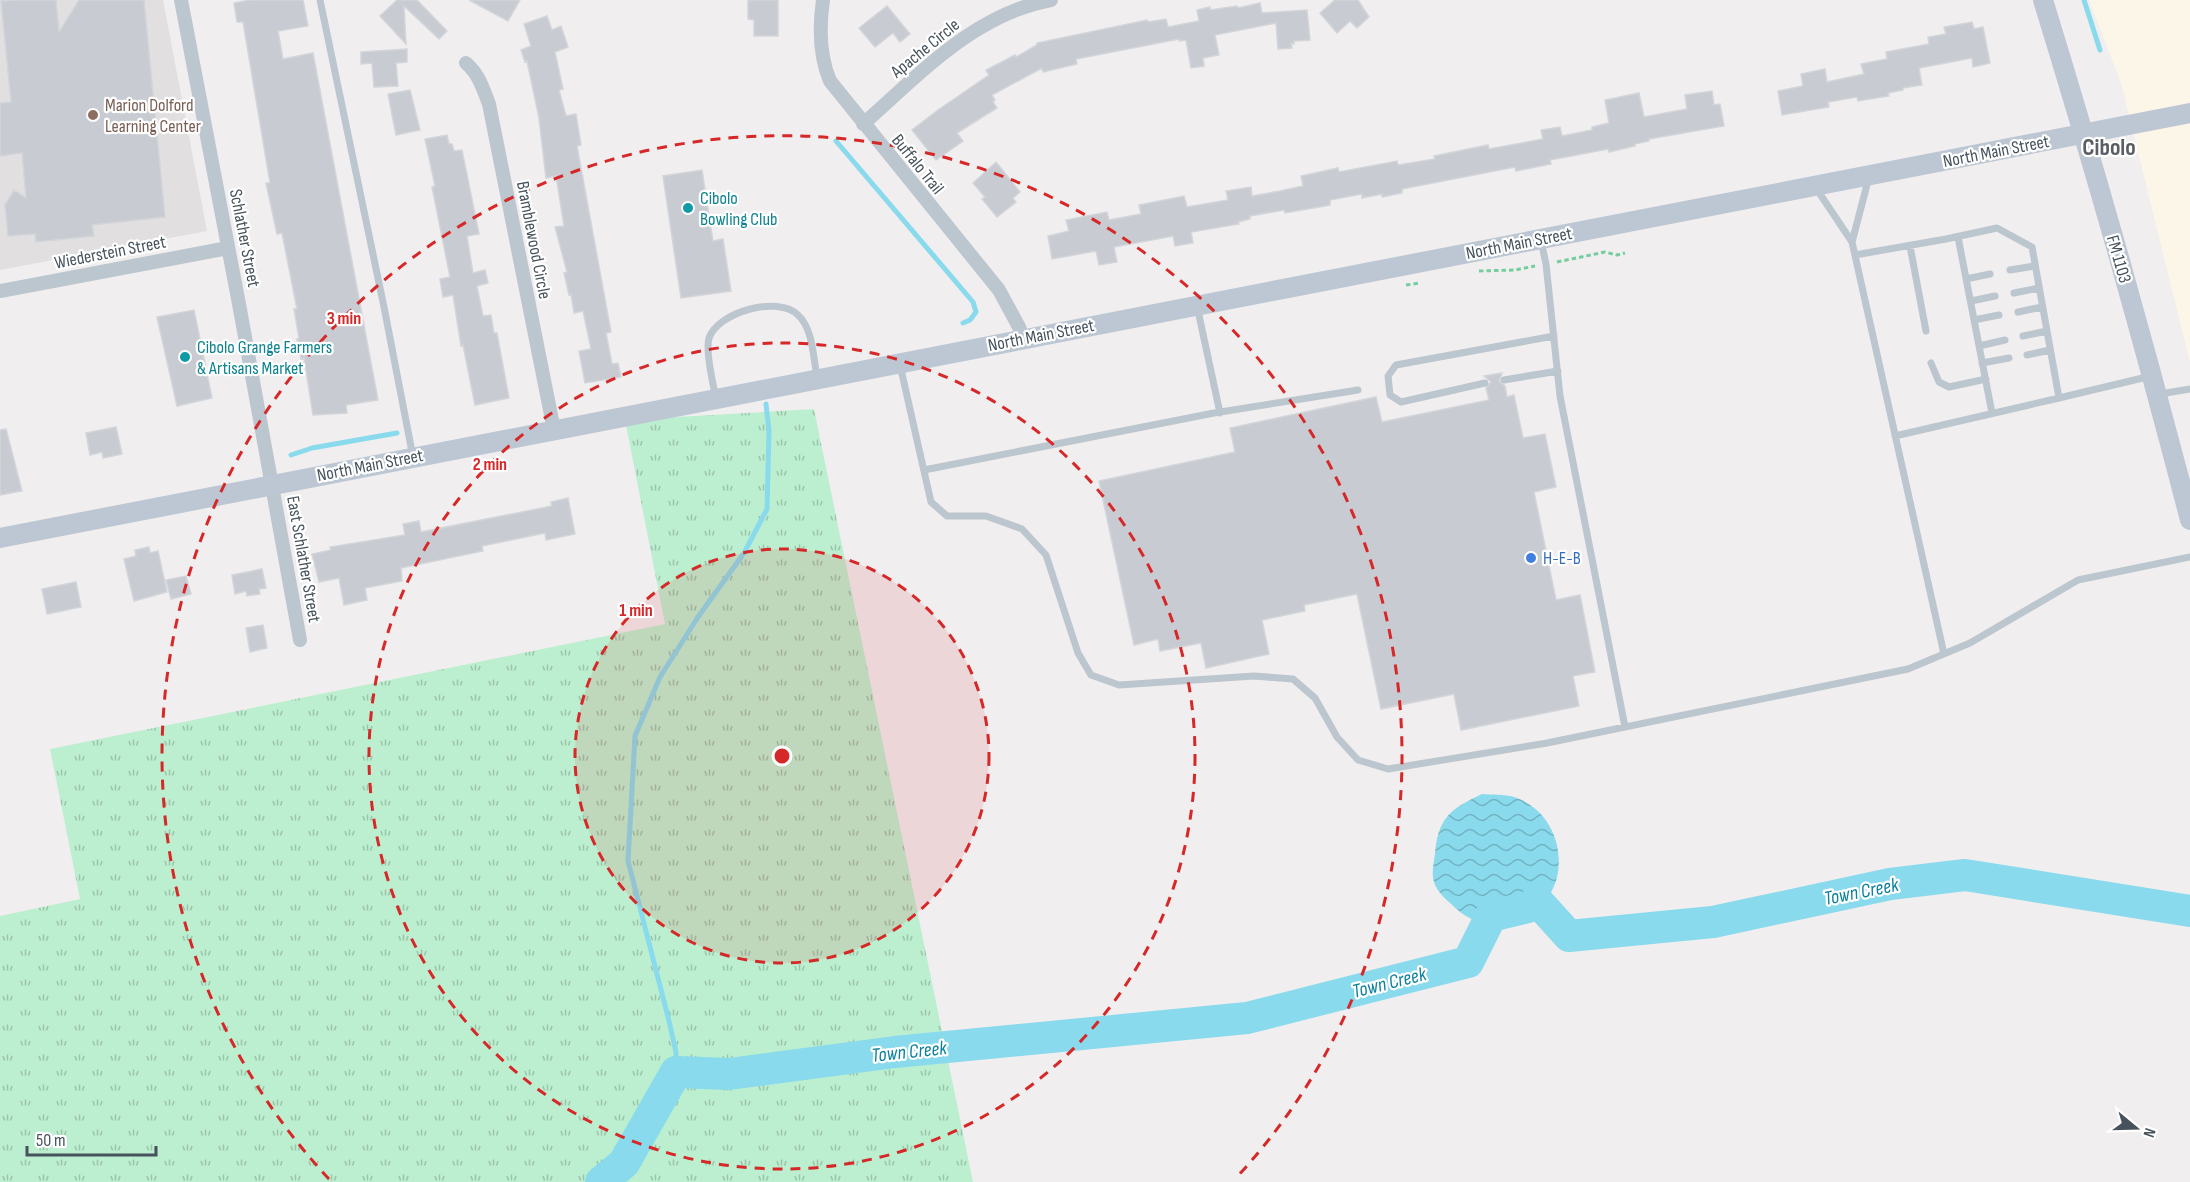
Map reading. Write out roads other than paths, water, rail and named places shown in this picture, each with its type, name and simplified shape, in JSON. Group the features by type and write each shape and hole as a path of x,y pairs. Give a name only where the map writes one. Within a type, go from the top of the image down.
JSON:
{"street":[{"name":"Schlather Street","path":"181,0 272,484"},
{"name":"Buffalo Trail","path":"824,0 820,39 824,67 837,93 999,290 1023,338"},
{"name":"Apache Circle","path":"863,124 960,40 1006,14 1051,0"},
{"name":"FM 1103","path":"2043,0 2155,385 2190,520"},
{"name":"Bramblewood Circle","path":"466,63 474,69 480,79 489,104 554,430"},
{"name":"North Main Street","path":"0,538 2190,112"},
{"name":"Wiederstein Street","path":"0,291 228,248"},
{"name":"East Schlather Street","path":"272,484 300,640"}],"lane":[{"path":"320,0 413,457"},
{"path":"1852,242 1870,175"},
{"path":"1814,186 1852,242 1944,654"},
{"path":"1855,255 1996,228 2032,247 2059,398"},
{"path":"1958,237 1992,413"},
{"path":"1540,238 1546,264 1560,396 1625,727"},
{"path":"1910,246 1926,331"},
{"path":"2010,270 2035,266"},
{"path":"1966,279 1990,274"},
{"path":"2014,293 2039,288"},
{"path":"1971,301 1995,296"},
{"path":"1197,305 1220,412"},
{"path":"716,398 709,367 709,339 720,323 740,312 763,307 783,306 798,315 807,328 817,378"},
{"path":"2018,312 2042,307"},
{"path":"1974,321 1999,315"},
{"path":"2023,336 2047,331"},
{"path":"1485,383 1401,402 1390,395 1388,376 1396,365 1554,336"},
{"path":"1979,346 2005,340"},
{"path":"2027,355 2050,350"},
{"path":"1983,363 2009,358"},
{"path":"899,362 931,502 947,516 986,516 1022,529 1028,535 1046,555 1078,653 1091,675 1119,685 1254,676 1293,679 1315,698 1337,737 1358,760 1388,769 1547,743 1908,669 1970,643 2078,580 2190,557"},
{"path":"1931,363 1939,382 1949,387 1986,379"},
{"path":"1504,380 1558,371"},
{"path":"1895,436 2059,398 2155,385 2190,388"},
{"path":"924,470 1220,412 1358,390"}],"water":[{"path":"1482,794 1514,797 1537,810 1552,830 1559,855 1556,881 1546,901 1530,914 1511,922 1478,922 1459,911 1444,898 1434,881 1433,868 1437,841 1443,823 1462,804"}],"waterway":[{"path":"2084,0 2100,50"},
{"path":"836,141 973,302 976,312 970,320 963,323"},
{"path":"676,1072 676,1052 669,1021 628,861 635,736 660,677 698,617 744,553 767,509 769,431 766,404"},
{"path":"291,455 312,448 397,433"},
{"name":"Town Creek","path":"601,1182 624,1163 676,1072 729,1074 895,1052 1247,1018 1468,962 1491,916 1540,904 1569,936 1713,922 1890,884 1965,875 2190,911"}],"place":[{"name":"Marion Dolford Learning Center","path":"93,115"},
{"name":"Cibolo Bowling Club","path":"688,208"},
{"name":"Cibolo Grange Farmers & Artisans Market","path":"185,357"},
{"name":"H-E-B","path":"1531,558"}],"district":[{"name":"Cibolo","path":"2109,147"}]}
